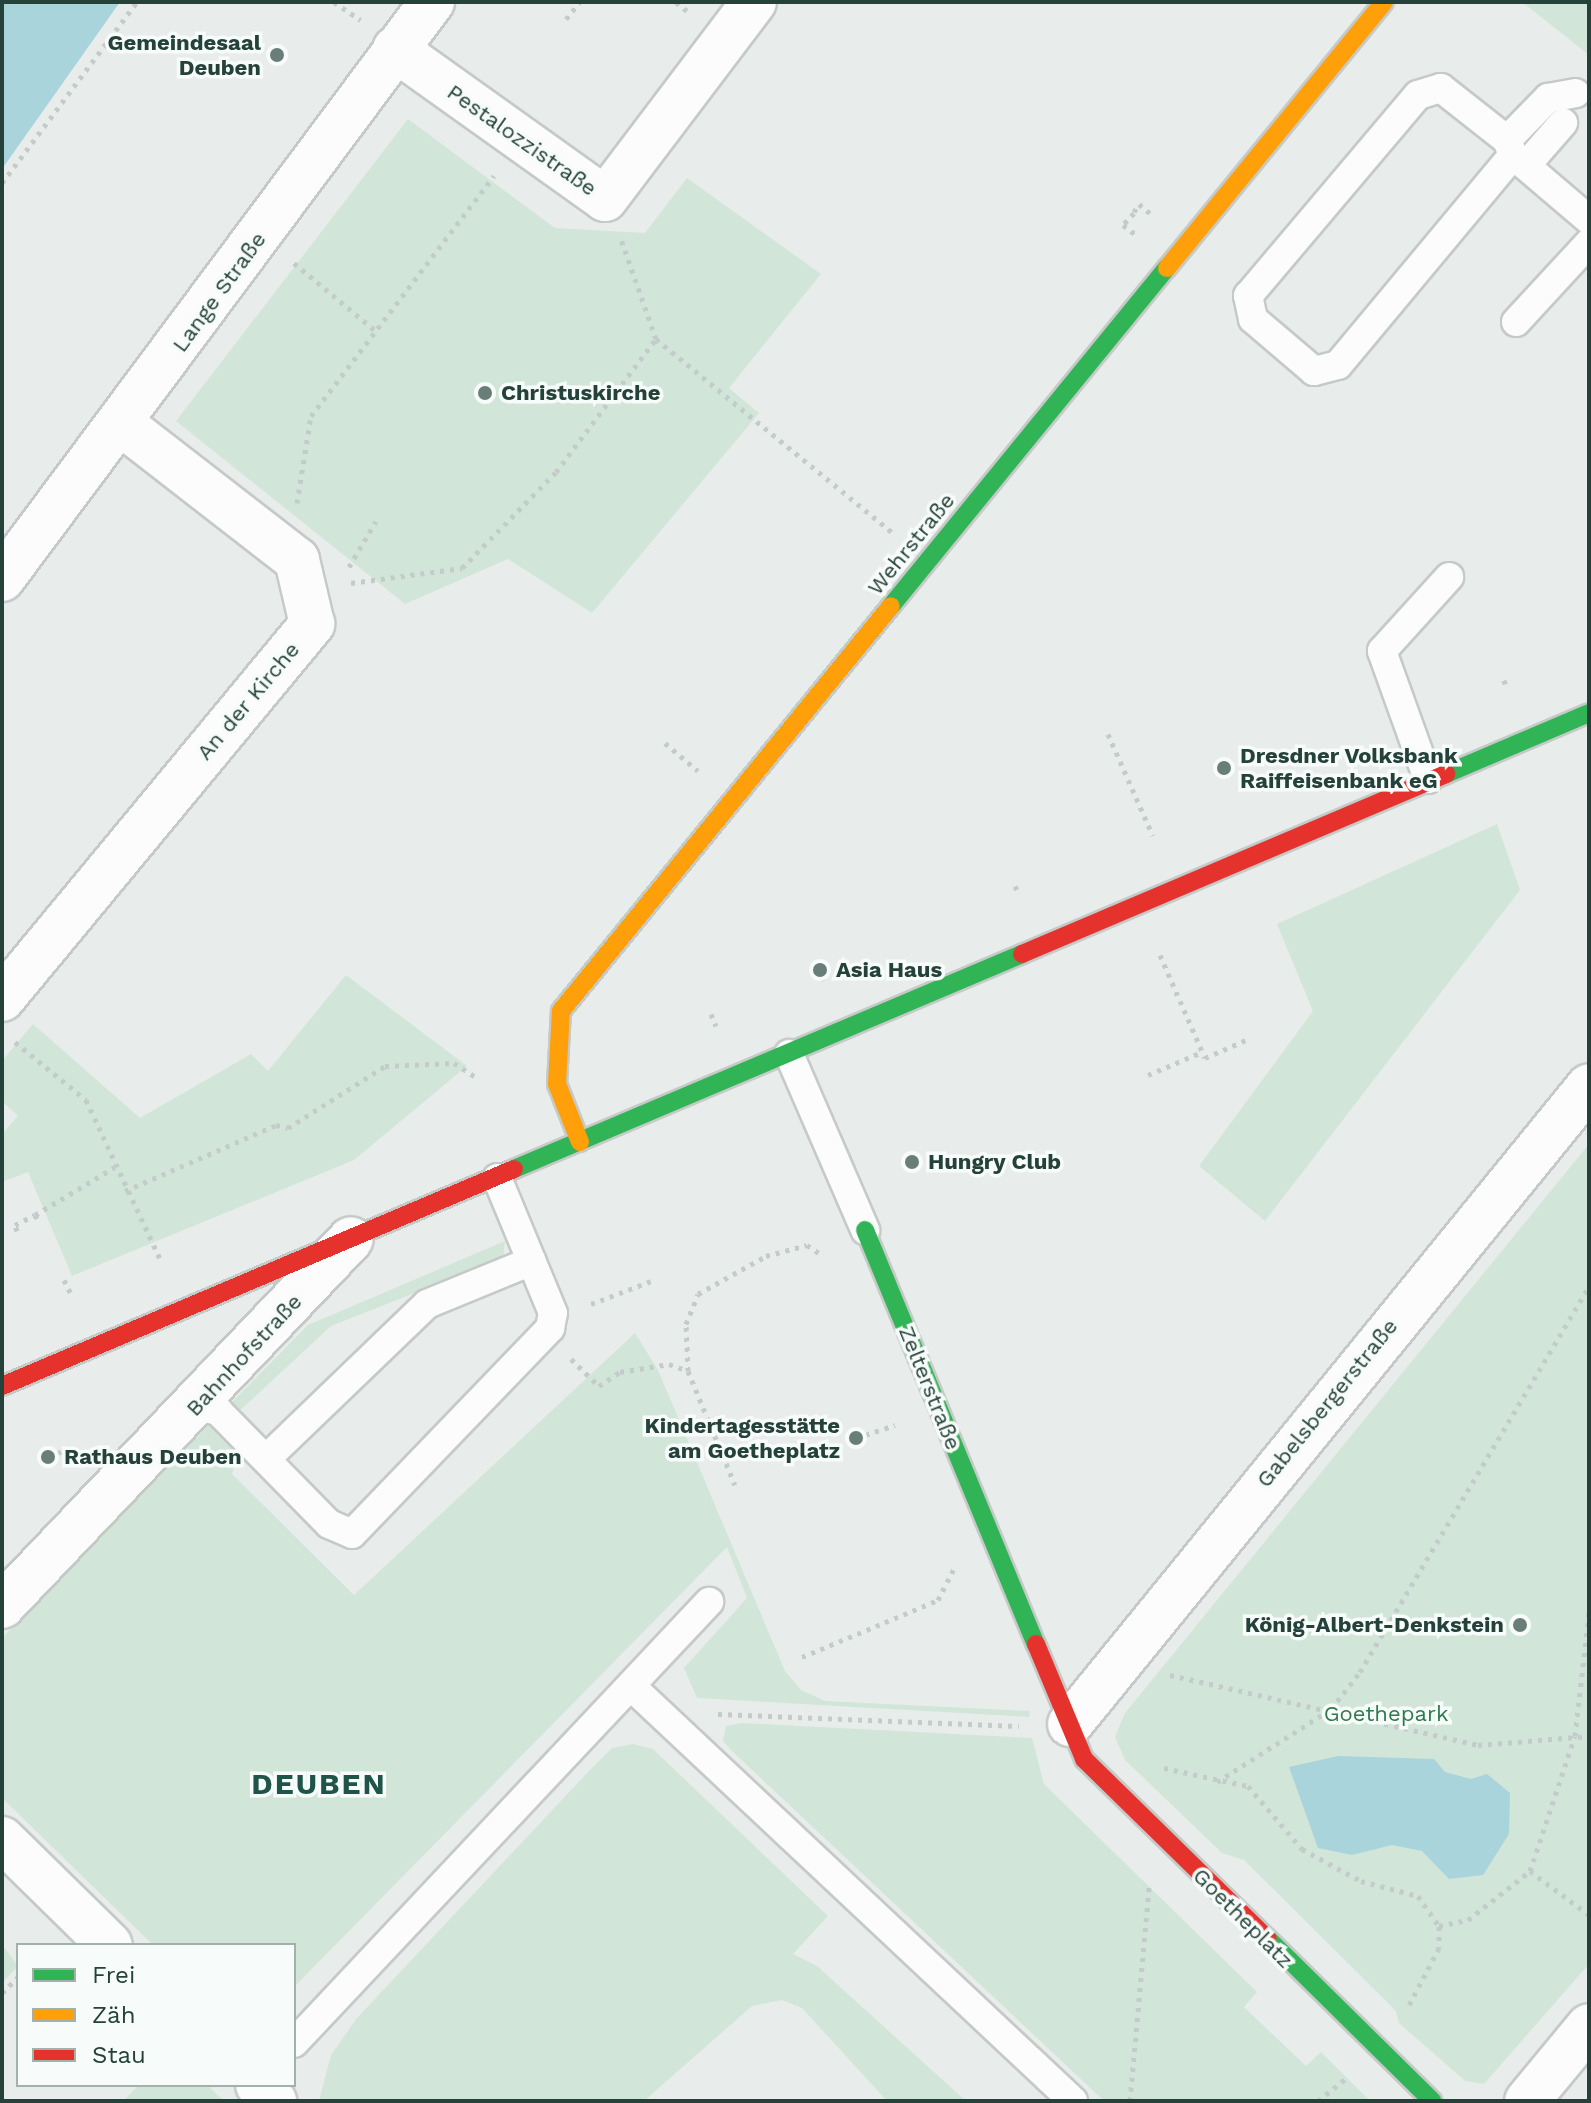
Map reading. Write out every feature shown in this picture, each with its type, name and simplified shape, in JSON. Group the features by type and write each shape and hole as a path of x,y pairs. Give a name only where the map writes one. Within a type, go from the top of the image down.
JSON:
{"street":[{"name":"Lange Straße","path":"2,579 123,425 432,2"},
{"name":"Pestalozzistraße","path":"395,49 605,199 754,2"},
{"name":"Wehrstraße","path":"580,1142 557,1084 561,1011 1384,2"},
{"name":"An der Kirche","path":"7,1019 312,624 297,560 123,425"},
{"path":"2,1386 1589,713"},
{"name":"Gabelsbergerstraße","path":"1070,1724 1589,1086"},
{"name":"Zelterstraße","path":"865,1230 1070,1724"},
{"name":"Bahnhofstraße","path":"2,1606 198,1406 351,1239"},
{"name":"Goetheplatz","path":"1070,1724 1084,1759 1432,2101"},
{"path":"2,1839 108,1943"},
{"path":"1527,2101 1589,2026"}],"lane":[{"path":"1576,93 1548,98 1517,153 1338,365 1314,371 1253,319 1248,296 1418,95 1441,88 1517,153 1589,220"},
{"path":"1517,153 1563,123"},
{"path":"1516,322 1589,243"},
{"path":"1428,779 1382,651 1449,577"},
{"name":"Zelterstraße","path":"789,1054 865,1230"},
{"path":"198,1406 218,1411 329,1524 352,1534 544,1341 553,1313 497,1178"},
{"path":"266,1459 427,1304 532,1261"},
{"path":"296,2041 709,1602"},
{"path":"632,1687 1073,2101"}],"path":[{"path":"2,183 137,2"},
{"path":"566,19 580,2"},
{"path":"296,509 311,416 497,172"},
{"path":"1136,235 1123,225 1139,204 1152,215"},
{"path":"617,228 656,339 898,537"},
{"path":"284,255 376,331"},
{"path":"376,521 338,585 462,568 556,472 656,339"},
{"path":"1108,734 1153,836"},
{"path":"665,743 701,773"},
{"path":"1015,886 1019,894"},
{"path":"1160,955 1205,1058 1246,1040"},
{"path":"820,970 824,980"},
{"path":"711,1014 716,1026"},
{"path":"7,1019 86,1100 125,1191 160,1259"},
{"path":"1148,1075 1202,1052"},
{"path":"125,1191 276,1125 288,1128 385,1066 454,1063 477,1078"},
{"path":"17,1231 15,1225 115,1167"},
{"path":"35,1215 39,1222"},
{"path":"735,1485 688,1371 686,1324 698,1294 766,1256 807,1245 836,1264"},
{"path":"64,1280 71,1294"},
{"path":"581,1292 586,1306 654,1280"},
{"path":"1318,2101 1376,2049 1399,2023 1439,1948 1439,1926 1418,1896 1361,1881 1302,1849 1248,1786 1217,1782 1331,1709 1589,1286"},
{"path":"588,1376 599,1386 620,1372 669,1364 688,1371"},
{"path":"896,1408 909,1435"},
{"path":"856,1438 902,1423"},
{"path":"48,1457 69,1448"},
{"path":"802,1657 938,1600 953,1556"},
{"path":"1439,1926 1468,1920 1530,1871 1575,1736 1589,1613"},
{"path":"1119,1664 1331,1709 1478,1745 1589,1736"},
{"path":"657,1712 1070,1724"},
{"path":"1130,2101 1134,1989 1153,1870"},
{"path":"1530,1871 1589,1915"}],"green space":[{"path":"1522,2 1589,2 1589,55"},
{"path":"408,119 555,228 645,233 687,178 821,274 729,388 759,413 592,613 508,559 405,604 176,421"},
{"path":"1497,824 1520,890 1265,1221 1199,1166 1313,1011 1277,924"},
{"path":"346,975 467,1066 354,1160 72,1276 28,1172 2,1182 2,1134 18,1116 2,1101 2,1061 33,1024 140,1118 251,1054 268,1071"},
{"name":"Goethepark","path":"1589,1144 1589,1964 1484,2084 1465,2081 1399,2023 1396,2011 1244,1860 1222,1853 1125,1760 1115,1737 1125,1713"},
{"path":"505,1241 503,1258 331,1326 235,1415 228,1406 308,1325"},
{"path":"635,1333 658,1370 785,1671 801,1690 825,1701 1030,1711 1029,1717 697,1698 684,1668 747,1598 727,1547 296,1985 296,1943 151,1943 2,1798 2,1638 209,1425 237,1455 232,1474 354,1595"},
{"path":"742,1723 1032,1738 1044,1784 1257,1992 1244,2007 1306,2066 1321,2052 1370,2101 1104,2101 731,1750 723,1741 726,1726"},
{"path":"633,1744 653,1749 828,1916 793,1954 817,1966 966,2101 887,2101 802,2008 782,2000 752,2006 644,2101 319,2101 331,2055 357,2018 612,1748"},
{"path":"5,1948 16,1968 2,1983 2,1951"},
{"path":"137,2087 209,2087 224,2101 123,2101"}],"water":[{"path":"2,2 120,2 2,169"},
{"path":"1338,1756 1434,1759 1445,1772 1471,1779 1487,1774 1510,1793 1509,1834 1483,1875 1449,1879 1422,1851 1392,1845 1352,1855 1318,1848 1289,1767"}],"traffic: fast":[{"path":"891,606 1167,268"},
{"path":"1446,774 1589,713"},
{"path":"514,1169 1022,954"},
{"path":"865,1230 1036,1644"},
{"path":"1268,1939 1432,2101"}],"traffic: slow":[{"path":"1167,268 1384,2"},
{"path":"580,1142 557,1084 561,1011 891,606"}],"traffic: jam":[{"path":"1022,954 1446,774"},
{"path":"2,1386 514,1169"},
{"path":"1036,1644 1084,1759 1268,1939"}],"place":[{"name":"Gemeindesaal Deuben","path":"277,55"},
{"name":"Christuskirche","path":"485,393"},
{"name":"Dresdner Volksbank Raiffeisenbank eG","path":"1224,768"},
{"name":"Asia Haus","path":"820,970"},
{"name":"Hungry Club","path":"912,1162"},
{"name":"Kindertagesstätte am Goetheplatz","path":"856,1438"},
{"name":"Rathaus Deuben","path":"48,1457"},
{"name":"König-Albert-Denkstein","path":"1520,1625"}],"district":[{"name":"DEUBEN","path":"319,1784"}]}
